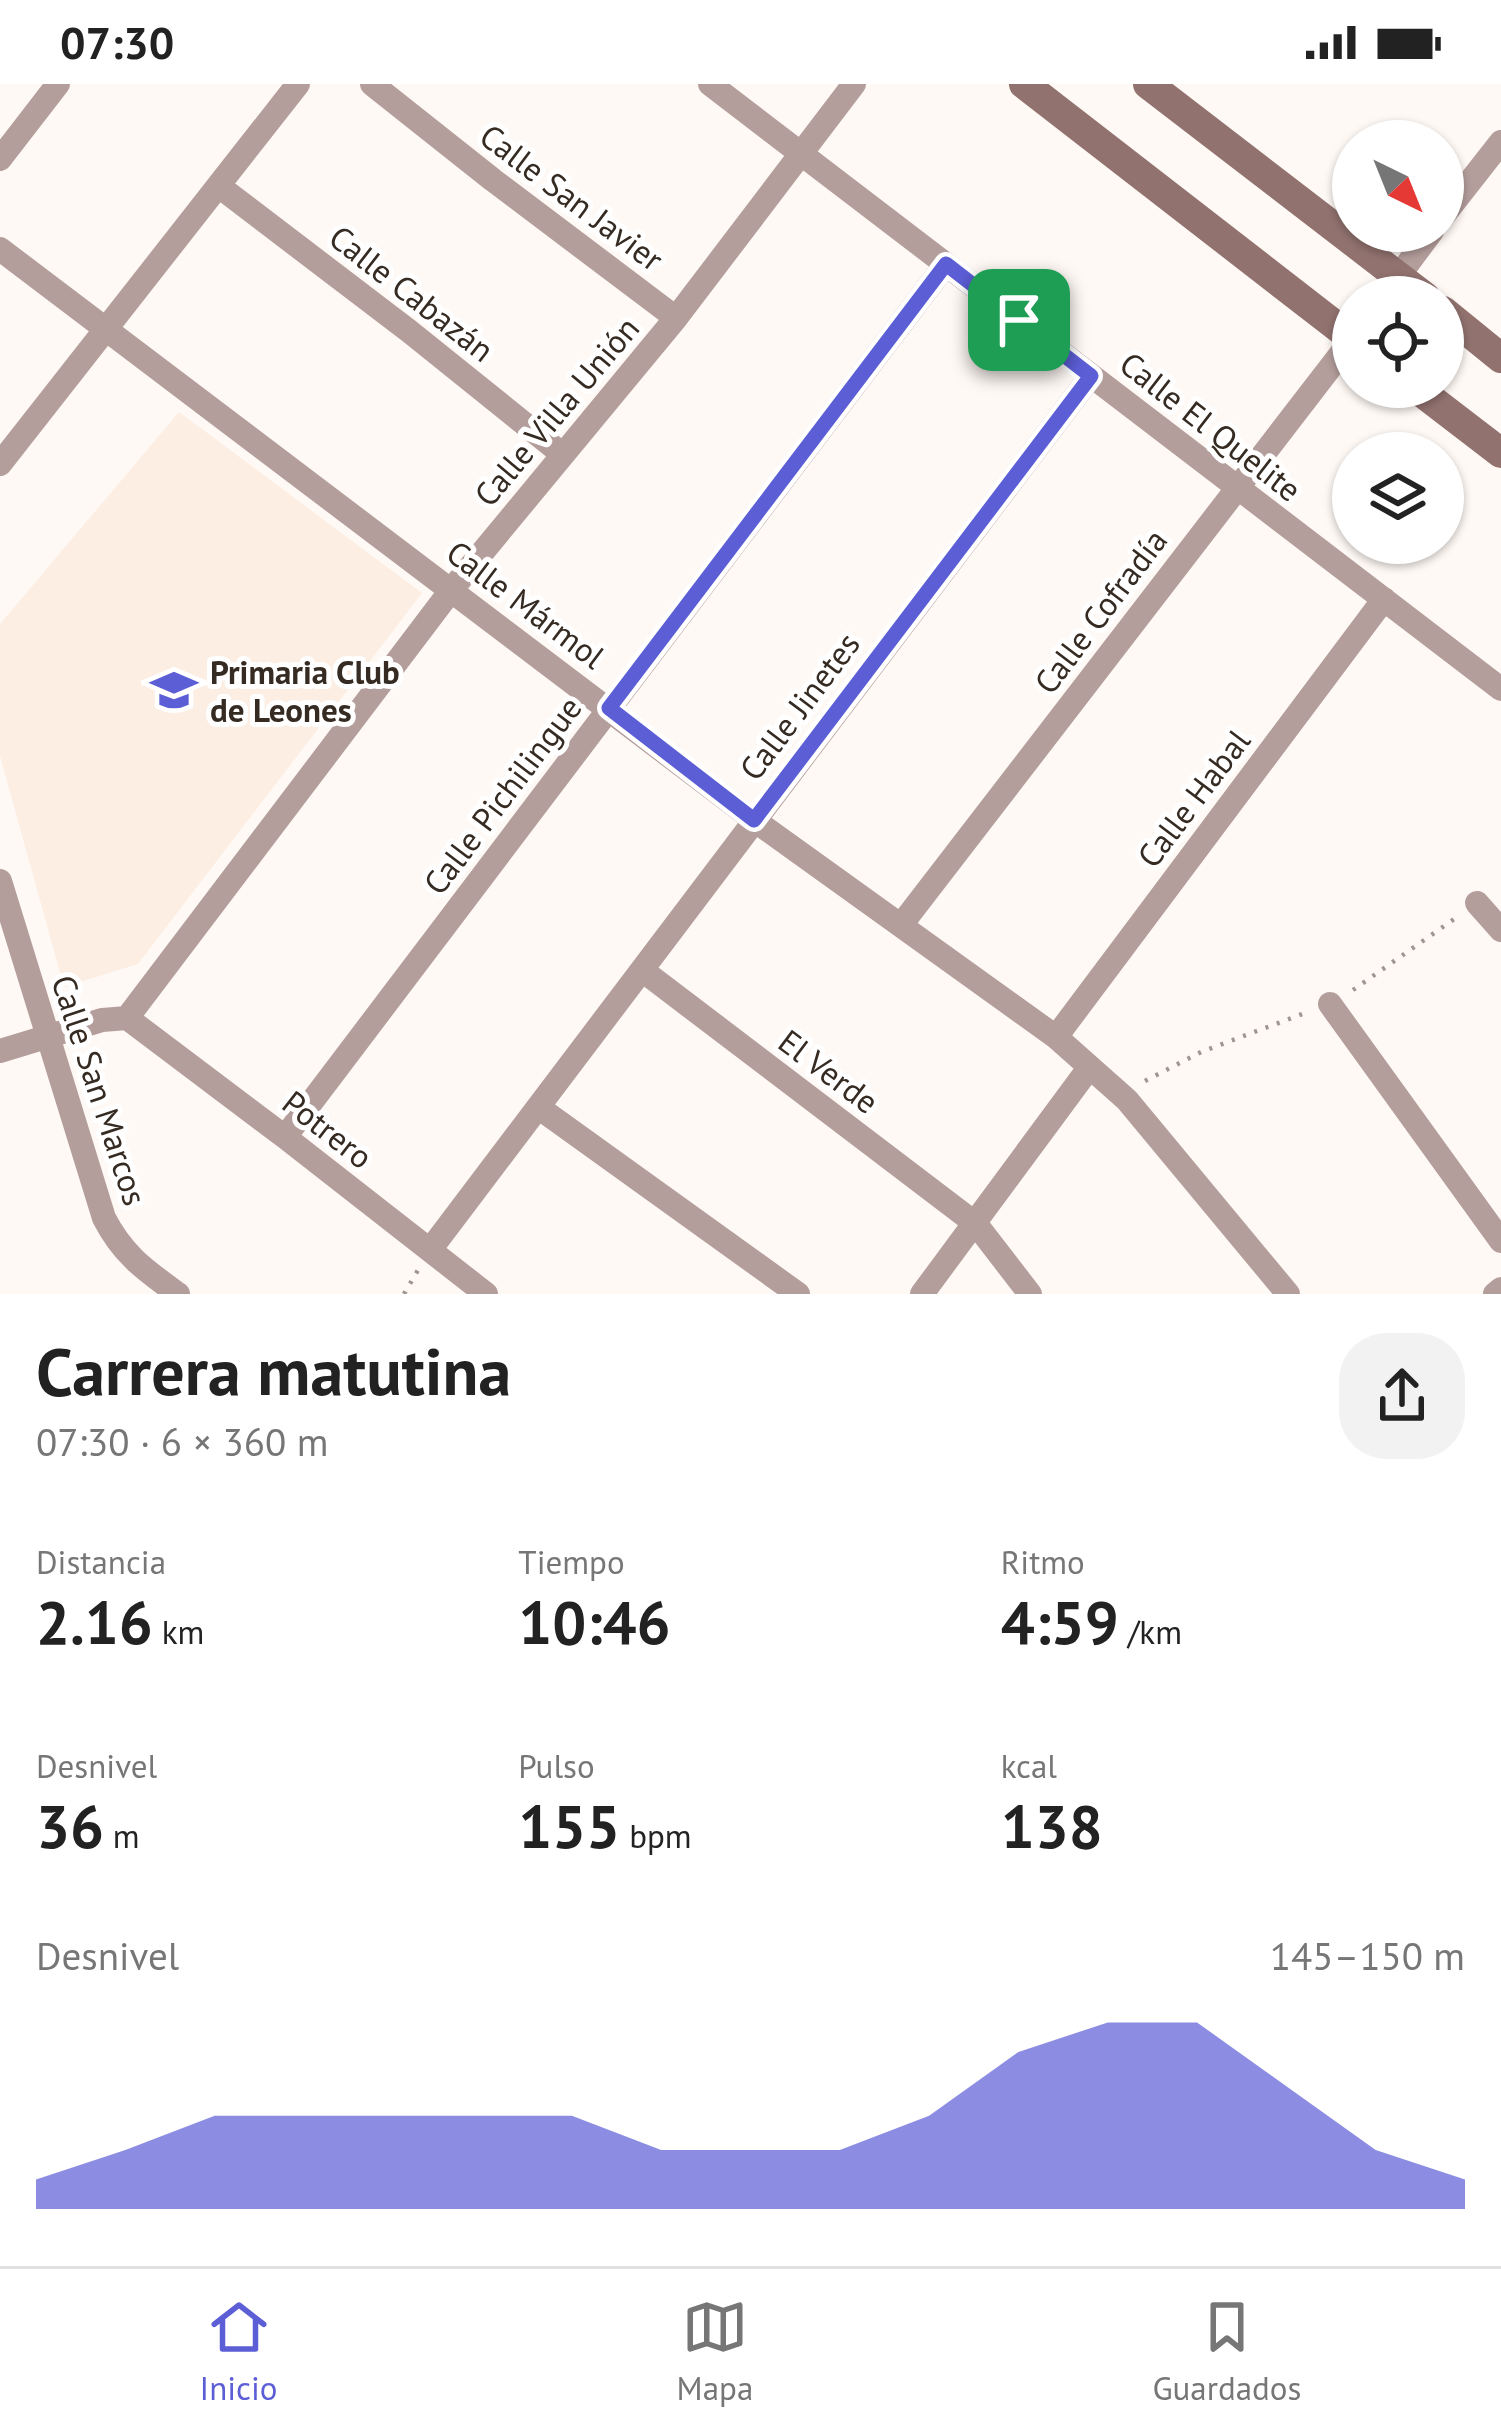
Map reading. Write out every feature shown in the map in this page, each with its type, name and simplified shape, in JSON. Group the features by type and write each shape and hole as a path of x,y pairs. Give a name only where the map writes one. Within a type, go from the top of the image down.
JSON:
{"street":[{"path":"0,158 58,84"},
{"path":"0,464 298,84"},
{"name":"Calle San Javier","path":"372,84 676,318"},
{"name":"Calle El Quelite","path":"710,84 1501,688"},
{"name":"Calle Villa Unión","path":"127,1018 452,590 676,318 854,84"},
{"path":"1024,84 1332,322"},
{"path":"1148,84 1379,276"},
{"path":"1464,189 1501,142"},
{"name":"Calle Cabazán","path":"220,187 562,454"},
{"name":"Calle Mármol","path":"0,249 754,820 1056,1037 1127,1100 1288,1294"},
{"name":"Calle Pichilingue","path":"285,1137 946,264"},
{"path":"1464,328 1501,358"},
{"name":"Calle Cofradía","path":"901,926 1332,365"},
{"name":"Calle Jinetes","path":"430,1250 1091,376"},
{"path":"1442,408 1501,453"},
{"name":"Calle Habal","path":"1056,1037 1384,599"},
{"name":"Calle San Marcos","path":"0,881 104,1218 131,1259 178,1294"},
{"path":"1477,902 1501,930"},
{"name":"El Verde","path":"642,970 976,1224 1030,1294"},
{"path":"1330,1004 1501,1241"},
{"path":"0,1051 102,1020 127,1018"},
{"name":"Potrero","path":"127,1018 486,1294"},
{"path":"922,1294 1090,1068"},
{"path":"538,1107 798,1294"}],"shaded area":[{"name":"Primaria Club de Leones","path":"179,412 422,593 138,964 64,987 0,756 0,624"}],"place":[{"name":"Primaria Club de Leones","path":"174,690"}],"route":[{"path":"946,264 1019,320 1091,376 754,820 609,708 946,264"}]}
